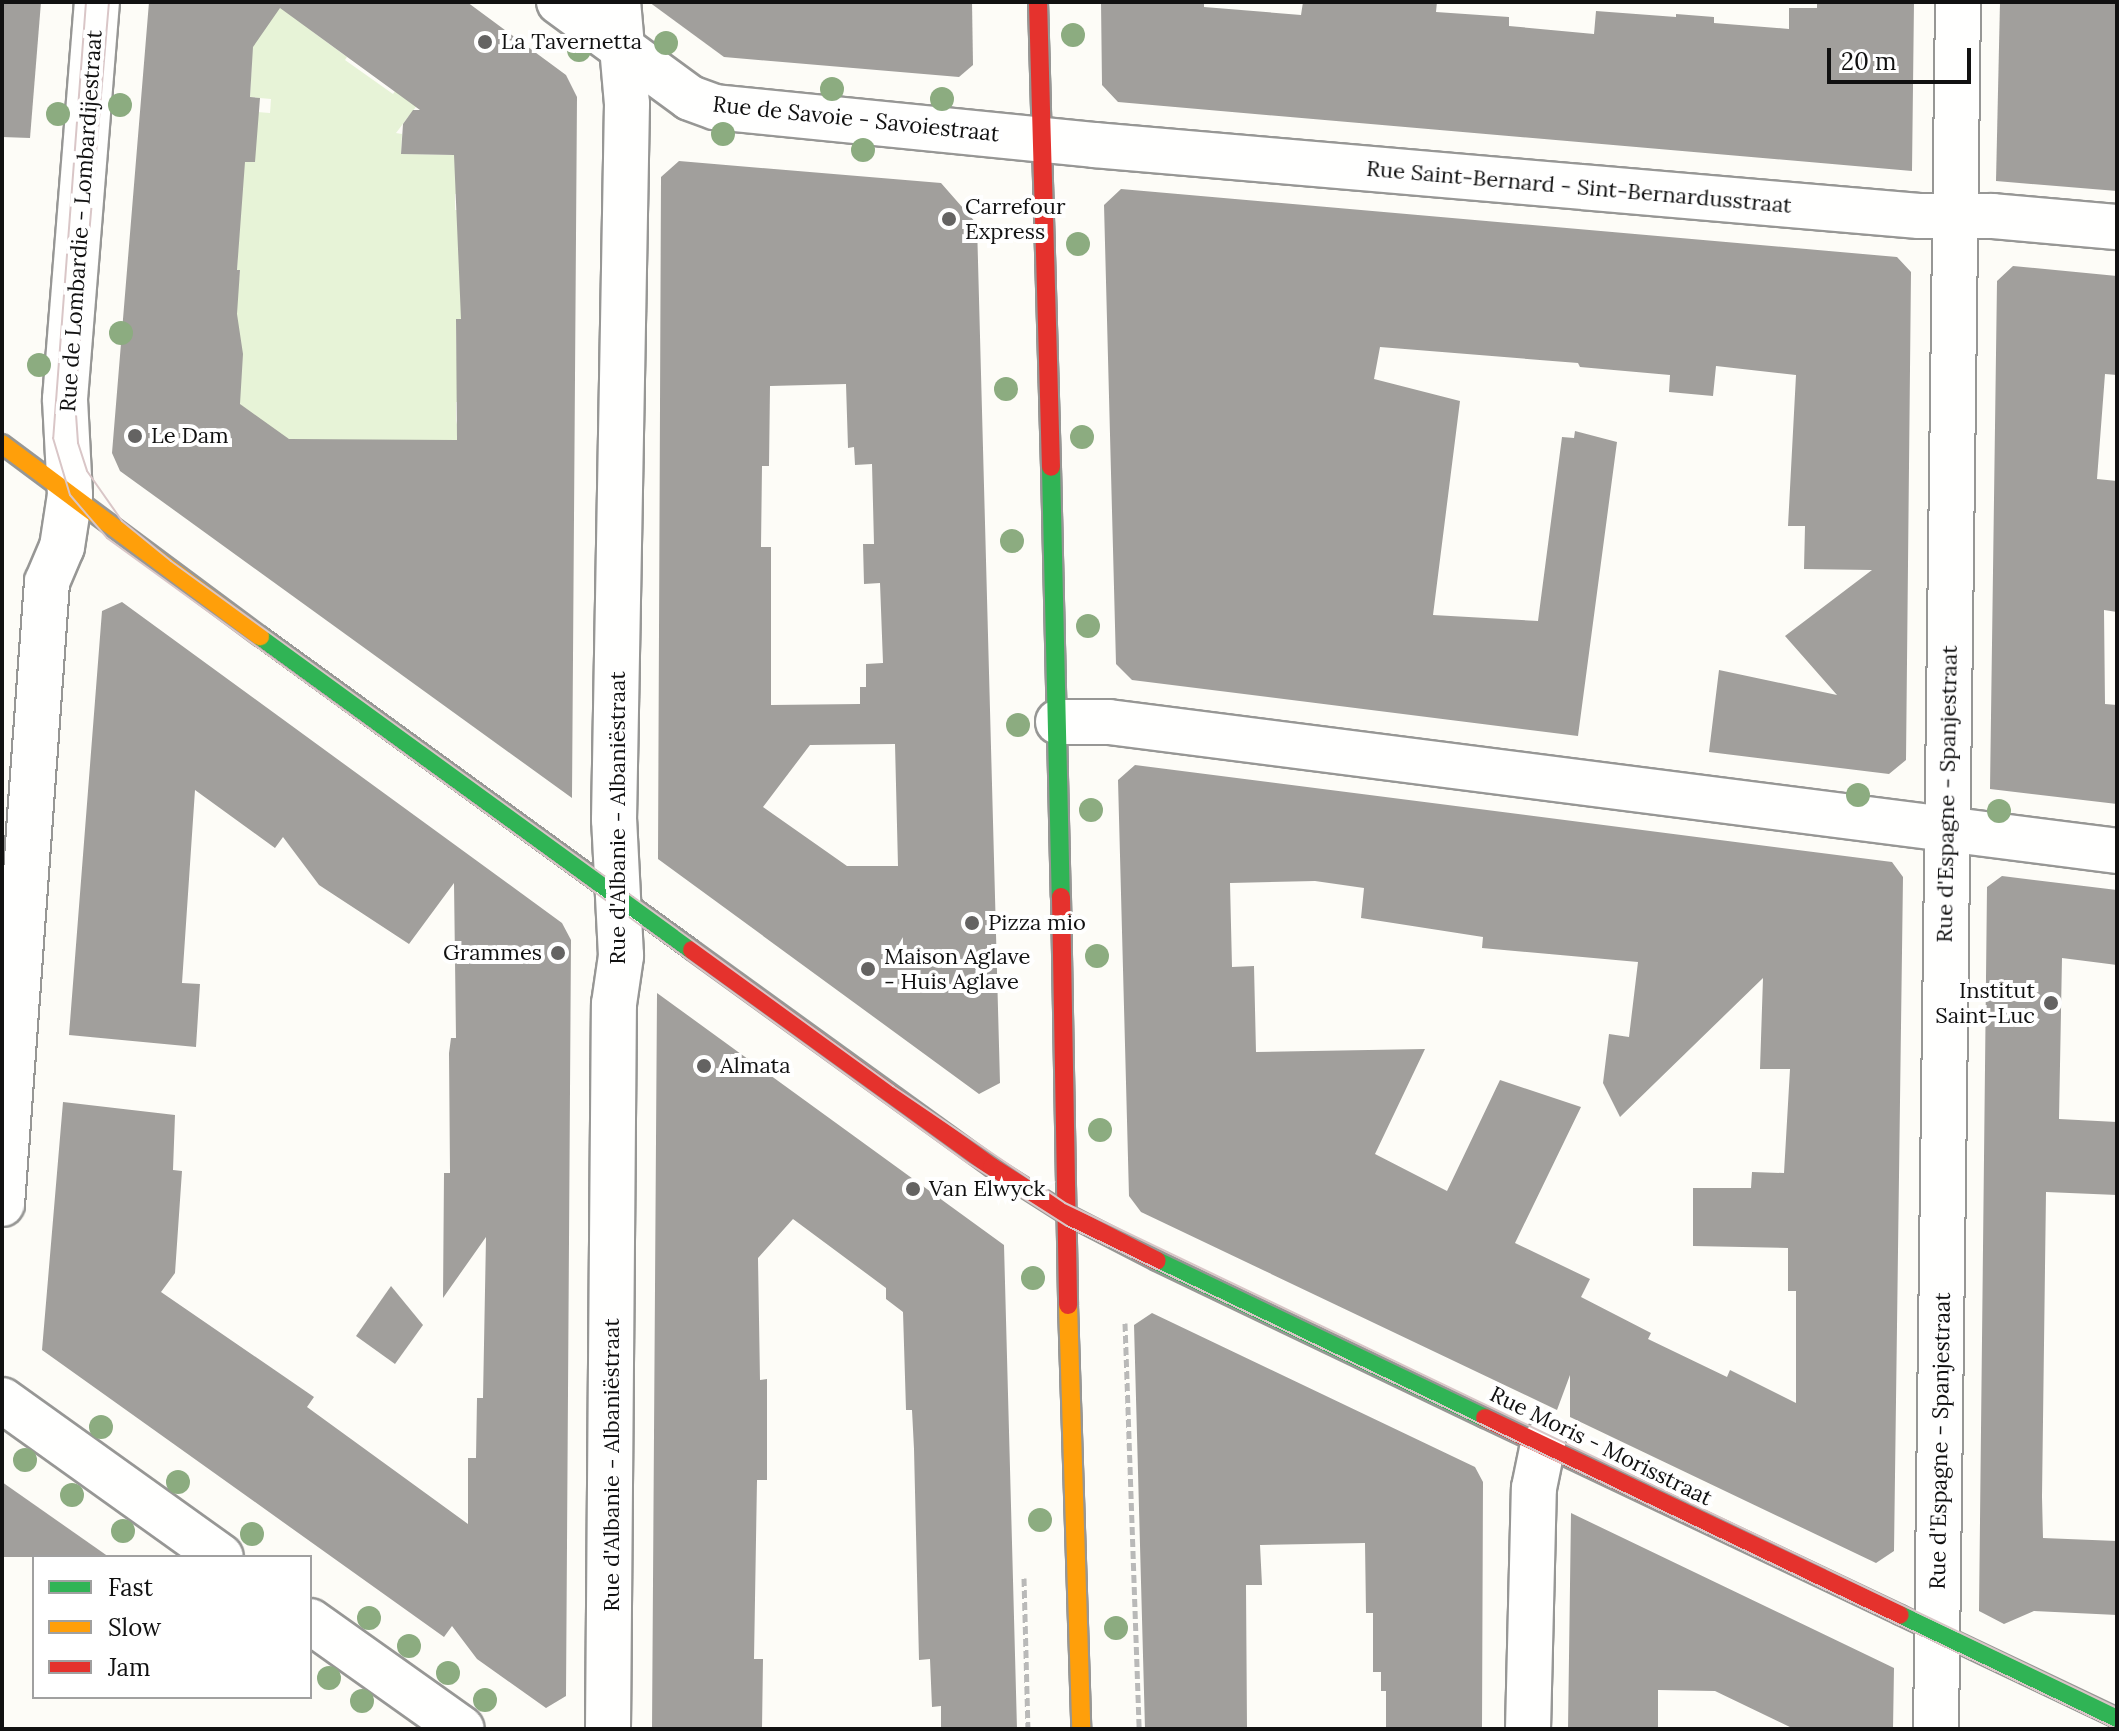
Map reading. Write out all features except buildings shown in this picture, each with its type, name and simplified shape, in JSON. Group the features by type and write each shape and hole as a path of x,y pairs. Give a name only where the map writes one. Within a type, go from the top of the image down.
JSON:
{"street":[{"name":"Rue de Lombardie - Lombardijestraat","path":"2,1204 47,582 62,547 70,495 65,399 97,2"},
{"name":"Rue de Savoie - Savoiestraat","path":"559,2 690,98 715,107 1041,139"},
{"name":"Rue d'Albanie - Albaniëstraat","path":"608,1729 614,1004 621,956 614,820 627,104 618,2"},
{"path":"1038,2 1081,1729"},
{"name":"Rue d'Espagne - Spanjestraat","path":"1936,1729 1958,2"},
{"name":"Rue Saint-Bernard - Sint-Bernardusstraat","path":"1041,139 1888,214 1993,216 2117,227"},
{"name":"Rue Moris - Morisstraat","path":"2,444 618,897 992,1167 1066,1214 1216,1291 2117,1718"},
{"path":"1058,722 1109,722 2117,851"},
{"path":"2,1400 218,1555"},
{"path":"1528,1729 1534,1488 1543,1444"},
{"path":"312,1622 462,1729"}],"path":[{"path":"1125,1323 1139,1729"}],"green space":[{"path":"223,2 284,2 313,32 347,57 345,60 393,94 404,79 425,95 396,133 402,134 401,154 467,155 467,194 455,194 455,210 477,210 475,319 456,320 456,335 457,360 474,401 456,402 456,420 477,519 223,418 240,271 237,270 246,111 270,113 271,99 250,97 252,57"}],"tram line":[{"path":"86,2 53,438 70,495 107,538 968,1163 1067,1226 2117,1729"},
{"path":"109,2 75,400 78,443 87,471 122,521 171,561 893,1086 1065,1203 2117,1708"}],"traffic: fast":[{"path":"1051,467 1061,897"},
{"path":"260,636 692,950"},
{"path":"1157,1261 1485,1418"},
{"path":"1900,1615 2117,1718"}],"traffic: slow":[{"path":"2,444 260,636"},
{"path":"1068,1305 1081,1729"}],"traffic: jam":[{"path":"1038,2 1051,467"},
{"path":"1061,897 1068,1305"},
{"path":"692,950 992,1167 1066,1214 1157,1261"},
{"path":"1485,1418 1900,1615"}],"place":[{"name":"La Tavernetta","path":"485,42"},
{"name":"Carrefour Express","path":"949,219"},
{"name":"Le Dam","path":"135,436"},
{"name":"Pizza mio","path":"972,923"},
{"name":"Grammes","path":"558,953"},
{"name":"Maison Aglave - Huis Aglave","path":"868,969"},
{"name":"Institut Saint-Luc","path":"2051,1003"},
{"name":"Almata","path":"704,1066"},
{"name":"Van Elwyck","path":"913,1189"}]}
